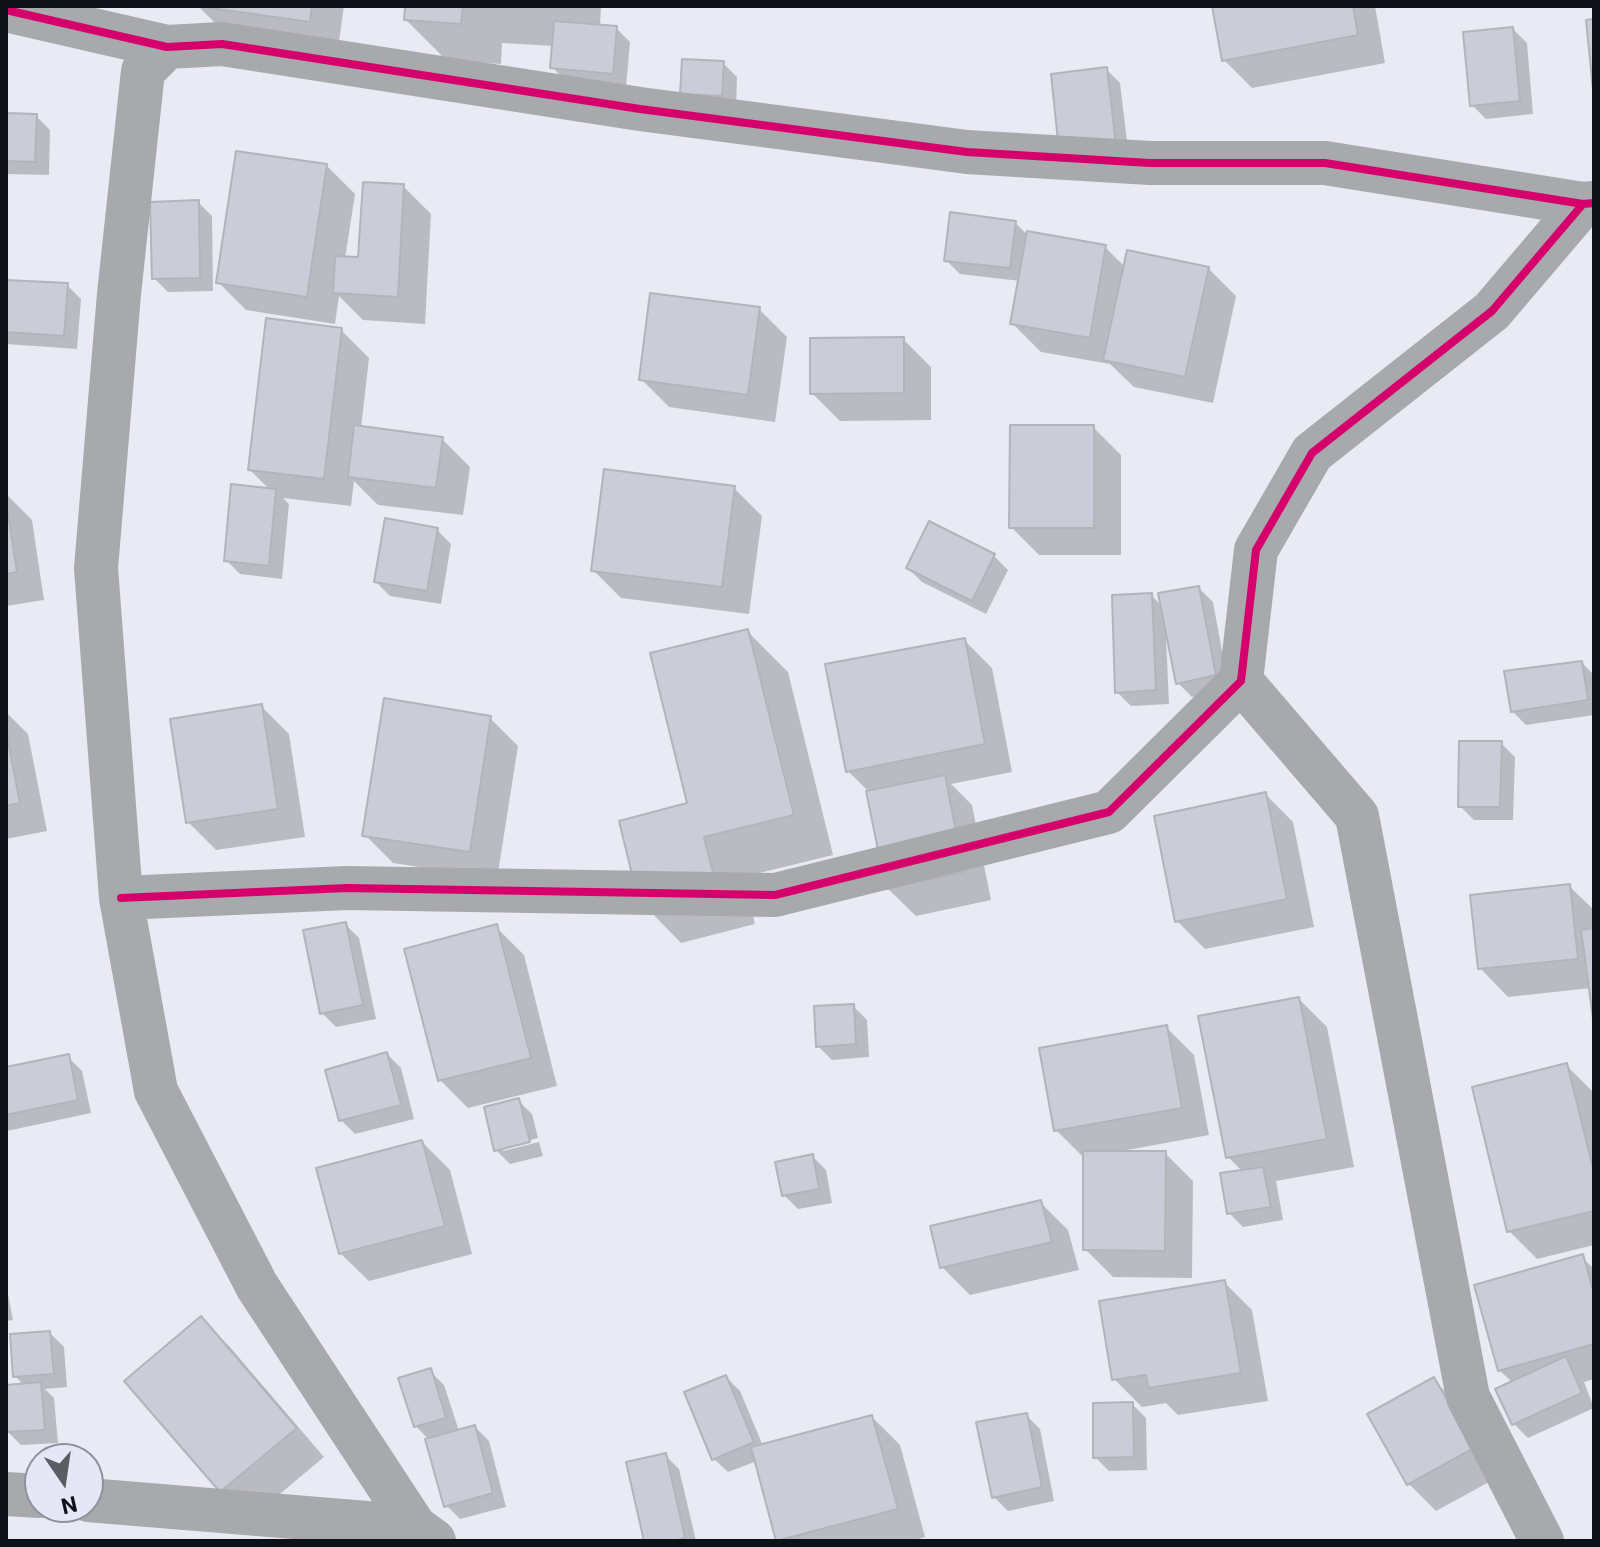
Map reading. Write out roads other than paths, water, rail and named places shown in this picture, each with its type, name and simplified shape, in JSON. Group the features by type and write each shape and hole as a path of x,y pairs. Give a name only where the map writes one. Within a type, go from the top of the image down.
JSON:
{"street":[{"path":"6,10 167,47 222,44 640,109 967,152 1150,163 1325,163 1588,204"},
{"path":"167,47 143,71 119,294 96,568 121,898 156,1091 257,1286 424,1534"},
{"path":"121,898 347,888 775,895 1109,812 1241,681 1256,550 1312,453 1492,311 1588,204"},
{"path":"1241,681 1357,816 1468,1397 1542,1541"},
{"path":"104,1504 181,1524 424,1534"}]}
